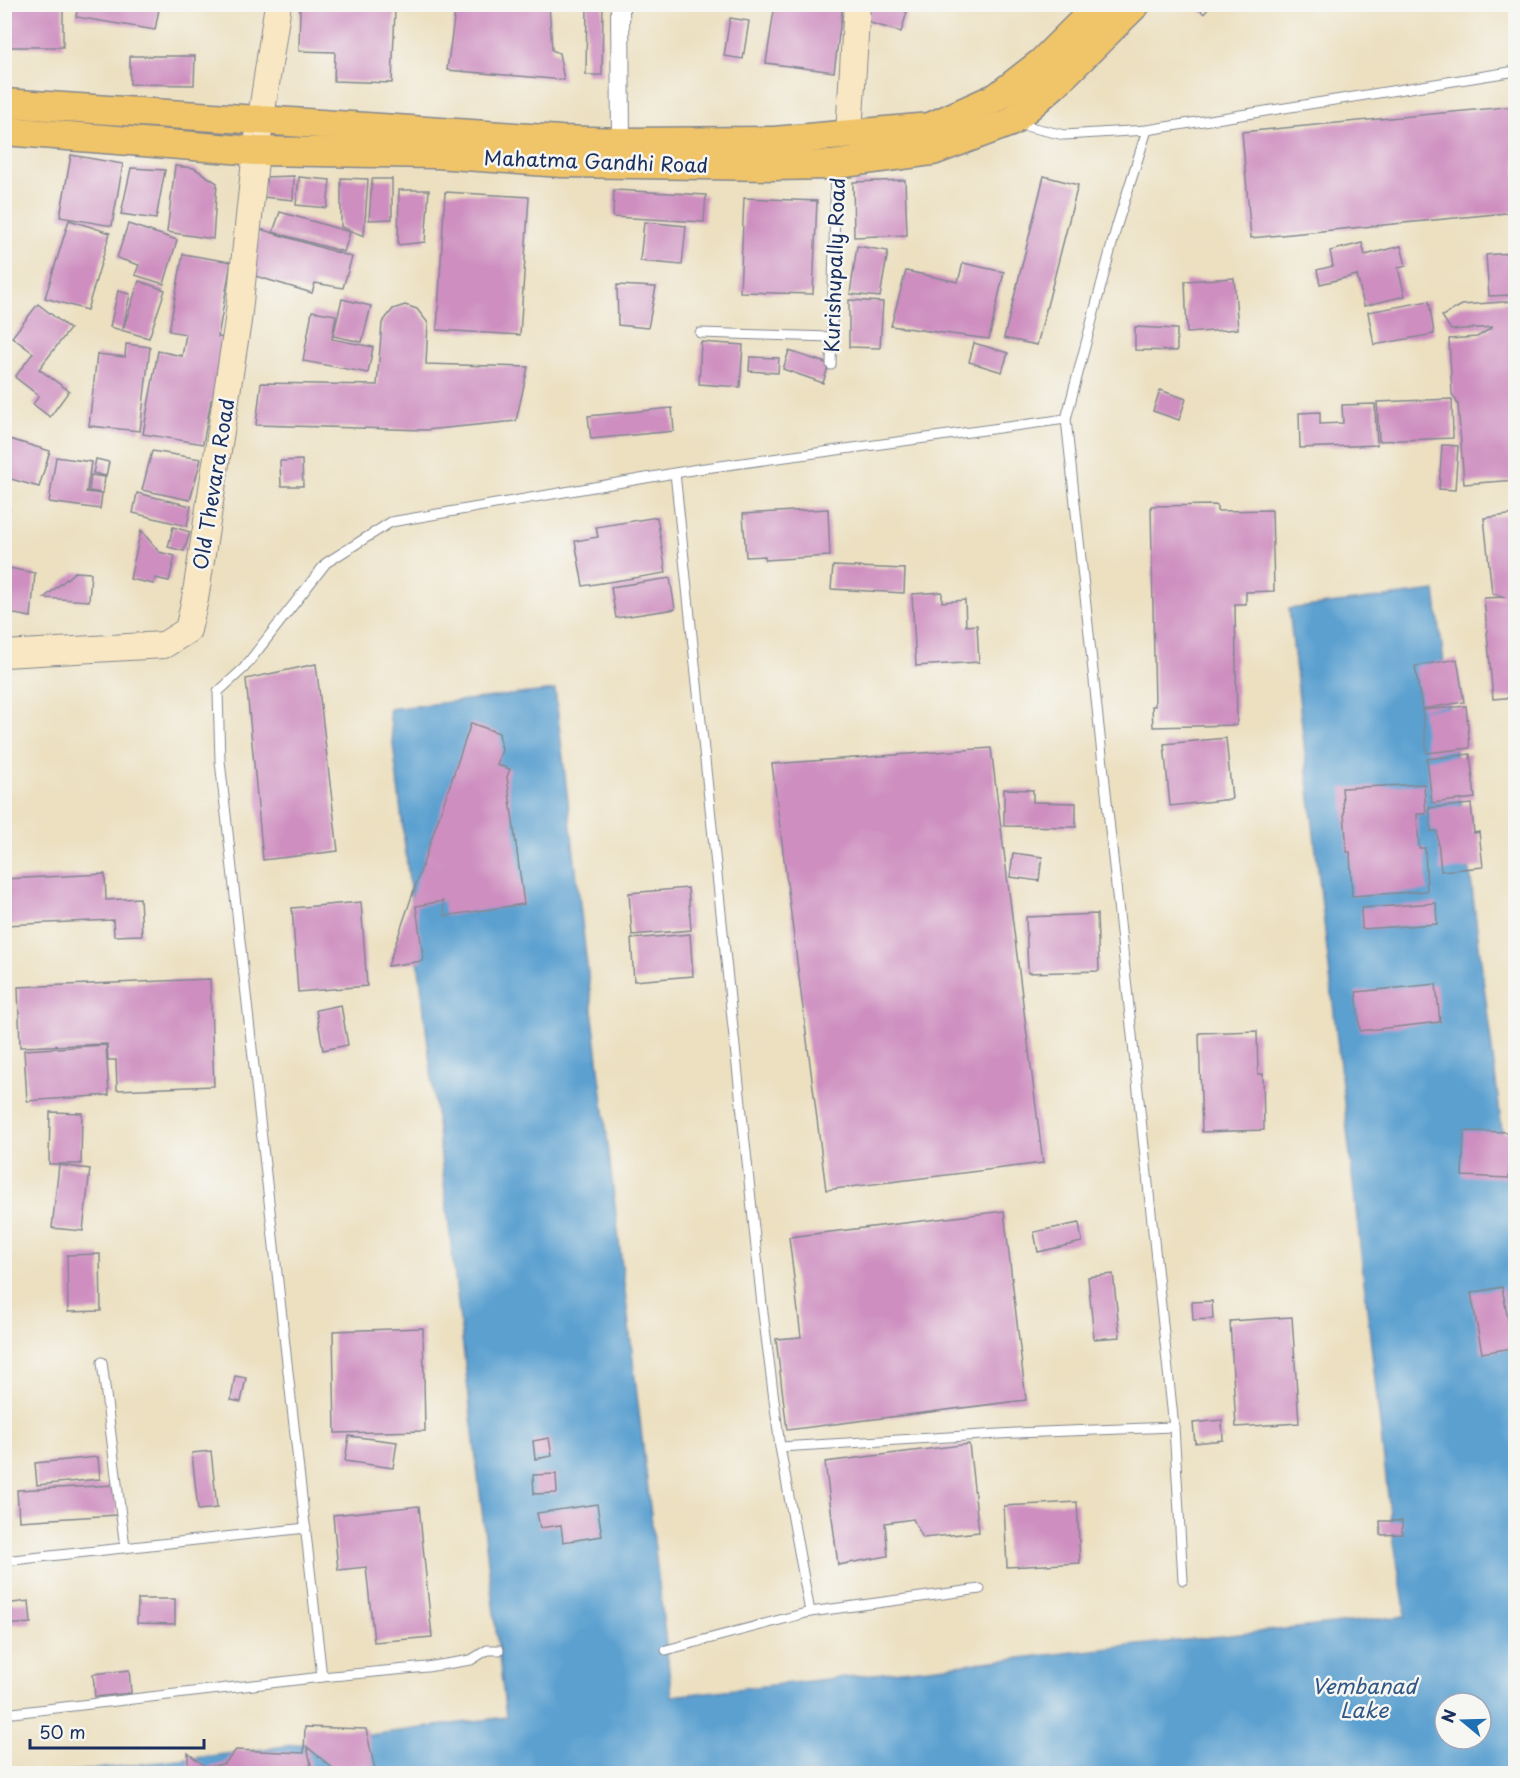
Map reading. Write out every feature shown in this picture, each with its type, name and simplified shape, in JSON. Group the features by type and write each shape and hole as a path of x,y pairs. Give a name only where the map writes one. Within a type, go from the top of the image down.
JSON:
{"main road":[{"name":"Mahatma Gandhi Road","path":"4,104 561,140 774,141 930,126 997,97 1042,62 1100,4"},
{"name":"Mahatma Gandhi Road","path":"4,131 256,151 436,154 562,163 837,165 933,151 1011,122 1056,82 1136,4"},
{"path":"997,97 1011,122"}],"street":[{"name":"Old Thevara Road","path":"4,654 164,645 188,630 195,600 238,321 256,151 278,4"},
{"path":"620,4 621,142"},
{"path":"849,133 858,4"}],"lane":[{"path":"1011,122 1064,135 1146,130 1515,71"},
{"path":"1146,130 1117,225 1066,419 1174,1427 1183,1580"},
{"name":"Kurishupally Road","path":"831,365 837,165"},
{"path":"700,333 832,337"},
{"path":"322,1677 220,761 218,692 244,668 326,563 391,522 675,473 1066,419"},
{"path":"675,473 762,1305 780,1447 810,1612"},
{"path":"102,1362 125,1548"},
{"path":"780,1447 1016,1433 1174,1427"},
{"path":"4,1561 306,1528"},
{"path":"666,1650 810,1612 980,1589"},
{"path":"4,1714 427,1667 471,1660 487,1650 499,1650"}],"water":[{"name":"Vembanad Lake","path":"1435,591 1515,1235 1515,1773 51,1774 180,1760 506,1717 389,709 555,690 672,1696 1406,1616 1391,1523 1289,609"}],"building":[{"path":"4,4 63,4 63,47 4,47"},
{"path":"78,4 160,4 155,30 76,17"},
{"path":"456,4 549,4 552,50 559,53 564,80 447,70"},
{"path":"587,4 603,4 602,75 586,75"},
{"path":"712,4 736,4 736,9 712,6"},
{"path":"775,4 843,4 834,72 766,63"},
{"path":"872,4 882,4 907,12 901,32 867,22"},
{"path":"1194,4 1212,4 1204,14"},
{"path":"300,7 395,10 392,83 334,81 335,52 299,51"},
{"path":"730,18 749,21 743,59 724,56"},
{"path":"130,56 195,56 194,85 130,84"},
{"path":"1516,106 1516,212 1251,238 1242,132"},
{"path":"71,155 123,164 112,226 60,217"},
{"path":"175,166 194,168 217,183 213,239 167,232"},
{"path":"131,168 165,170 156,219 121,214"},
{"path":"294,176 293,200 263,197 264,177"},
{"path":"1044,176 1078,185 1037,345 1004,338"},
{"path":"299,177 330,180 327,208 296,205"},
{"path":"341,178 368,179 364,236 341,227"},
{"path":"372,179 392,179 392,219 369,220"},
{"path":"905,180 907,235 854,237 853,182"},
{"path":"399,190 429,190 425,242 398,245"},
{"path":"614,190 706,195 704,222 613,217"},
{"path":"445,192 529,197 520,335 437,330"},
{"path":"744,198 817,201 813,294 740,292"},
{"path":"280,212 350,232 344,252 273,232"},
{"path":"69,220 110,233 87,310 45,298"},
{"path":"644,222 686,226 682,265 640,261"},
{"path":"128,224 177,240 164,284 135,275 139,265 117,258"},
{"path":"260,229 352,257 343,288 315,283 312,293 252,275"},
{"path":"1362,243 1365,255 1401,246 1406,266 1398,268 1405,296 1364,306 1357,275 1320,284 1317,270 1333,266 1330,251"},
{"path":"857,246 888,251 880,297 850,294"},
{"path":"1510,253 1511,262 1516,262 1516,300 1512,295 1489,296 1486,255"},
{"path":"183,254 231,262 218,337 227,338 216,401 211,400 203,444 143,434 158,351 182,356 186,334 169,331"},
{"path":"963,263 1004,272 989,339 891,326 906,271 958,282"},
{"path":"1234,278 1238,329 1187,333 1185,281"},
{"path":"139,281 165,290 149,338 110,327 118,291 130,294 123,329"},
{"path":"617,285 656,287 648,328 618,325"},
{"path":"342,299 371,306 362,342 333,336"},
{"path":"849,300 883,302 880,348 849,347"},
{"path":"1429,301 1434,334 1374,345 1368,312"},
{"path":"1516,301 1516,480 1464,484 1458,404 1452,394 1449,339 1477,337 1493,327 1451,330 1442,316 1462,305"},
{"path":"38,304 70,329 39,369 69,391 50,417 33,404 39,396 15,377 33,353 12,337"},
{"path":"405,305 417,309 428,323 426,364 528,367 516,421 426,430 256,425 261,383 377,385 382,323 393,309"},
{"path":"312,311 336,315 332,339 373,347 368,373 303,361"},
{"path":"1135,327 1177,329 1177,351 1135,350"},
{"path":"701,342 743,345 740,387 699,384"},
{"path":"974,343 1008,353 1002,372 969,362"},
{"path":"126,344 150,347 140,431 89,426 97,354 125,357"},
{"path":"789,351 829,364 823,383 783,369"},
{"path":"750,357 779,358 778,373 749,371"},
{"path":"1160,390 1186,399 1179,420 1153,411"},
{"path":"1452,399 1453,438 1379,441 1377,402"},
{"path":"1375,404 1377,445 1300,448 1299,413 1320,412 1320,424 1343,423 1342,405"},
{"path":"672,408 674,431 591,439 588,416"},
{"path":"6,438 50,451 39,487 4,477"},
{"path":"1442,445 1458,446 1455,490 1439,489"},
{"path":"152,451 201,459 190,500 142,490"},
{"path":"56,457 91,462 86,492 102,494 100,509 49,502"},
{"path":"96,459 109,462 106,476 93,473"},
{"path":"302,460 303,486 281,486 280,461"},
{"path":"91,475 105,477 103,493 89,491"},
{"path":"137,493 191,506 187,526 133,513"},
{"path":"1217,505 1217,511 1272,510 1274,591 1246,592 1246,604 1235,604 1237,725 1153,727 1152,706 1155,706 1151,506"},
{"path":"4,507 10,508 6,533 4,533"},
{"path":"828,509 830,556 765,560 765,556 746,557 743,514"},
{"path":"1516,514 1516,697 1493,699 1484,598 1505,597 1492,593 1484,518"},
{"path":"657,517 666,573 583,586 575,541 598,537 596,527"},
{"path":"173,527 190,532 184,551 168,547"},
{"path":"141,530 159,552 175,556 169,581 155,578 154,584 130,579"},
{"path":"833,566 905,569 904,593 831,589"},
{"path":"4,567 35,573 31,617 4,612"},
{"path":"75,572 91,573 89,601 44,598"},
{"path":"670,578 675,609 616,618 611,587"},
{"path":"942,592 942,602 965,600 966,626 977,625 979,662 916,666 912,594"},
{"path":"1457,659 1464,702 1422,709 1415,666"},
{"path":"316,664 338,851 263,860 246,679"},
{"path":"1466,706 1470,748 1427,753 1422,710"},
{"path":"471,723 499,733 502,750 497,765 510,769 507,777 524,904 445,916 443,901 416,906 422,961 388,966"},
{"path":"1226,738 1232,799 1170,806 1164,744"},
{"path":"991,748 1043,1163 826,1190 772,764"},
{"path":"1470,754 1475,798 1432,803 1427,759"},
{"path":"1424,784 1426,814 1417,814 1419,848 1425,848 1427,891 1352,896 1350,852 1347,852 1342,788"},
{"path":"1004,789 1033,790 1033,802 1076,803 1076,827 1004,826"},
{"path":"1471,804 1474,833 1479,832 1483,867 1441,871 1437,831 1431,831 1429,808"},
{"path":"1013,853 1042,857 1039,881 1010,877"},
{"path":"105,874 106,900 140,898 142,935 114,936 113,920 4,925 4,879"},
{"path":"688,888 691,930 632,935 629,893"},
{"path":"361,902 367,986 298,992 292,908"},
{"path":"1436,903 1437,924 1362,929 1361,908"},
{"path":"1097,914 1099,971 1028,973 1026,917"},
{"path":"690,934 693,976 634,981 631,939"},
{"path":"210,979 214,1086 117,1090 116,1060 108,1060 107,1044 20,1047 18,987"},
{"path":"1436,984 1440,1022 1360,1031 1356,992"},
{"path":"341,1005 348,1045 323,1050 316,1010"},
{"path":"1257,1031 1258,1074 1263,1074 1264,1130 1202,1132 1199,1033"},
{"path":"106,1045 109,1095 27,1101 24,1050"},
{"path":"50,1112 82,1113 81,1164 49,1164"},
{"path":"1464,1131 1510,1132 1509,1178 1462,1176"},
{"path":"59,1165 90,1169 83,1231 52,1228"},
{"path":"1004,1211 1026,1400 787,1430 776,1339 801,1337 789,1237"},
{"path":"1079,1223 1082,1242 1038,1252 1034,1232"},
{"path":"100,1254 101,1311 68,1312 67,1255"},
{"path":"1113,1274 1120,1337 1094,1339 1088,1277"},
{"path":"1502,1287 1513,1348 1482,1353 1471,1293"},
{"path":"1212,1301 1213,1319 1193,1320 1192,1302"},
{"path":"1292,1317 1299,1423 1236,1427 1230,1321"},
{"path":"423,1328 425,1431 335,1433 333,1331"},
{"path":"235,1376 246,1378 241,1402 231,1400"},
{"path":"1222,1420 1223,1440 1195,1443 1193,1423"},
{"path":"349,1436 397,1442 393,1468 345,1461"},
{"path":"549,1438 552,1456 535,1459 533,1441"},
{"path":"969,1444 979,1532 923,1538 913,1519 885,1523 888,1556 838,1565 825,1462"},
{"path":"211,1451 217,1508 198,1510 192,1453"},
{"path":"98,1457 100,1479 37,1485 35,1463"},
{"path":"556,1474 557,1493 534,1494 533,1475"},
{"path":"116,1485 117,1515 19,1521 17,1490"},
{"path":"1077,1502 1080,1563 1007,1567 1004,1506"},
{"path":"597,1504 602,1536 563,1542 561,1525 540,1528 537,1513"},
{"path":"419,1506 432,1637 374,1642 366,1567 338,1570 333,1515"},
{"path":"1380,1521 1402,1521 1402,1534 1381,1535"},
{"path":"138,1599 175,1599 175,1624 137,1623"},
{"path":"29,1601 31,1623 4,1625 4,1604"},
{"path":"129,1670 131,1693 95,1697 93,1674"},
{"path":"305,1727 366,1729 376,1774 340,1774 307,1747 311,1764 305,1771 309,1774 172,1774 171,1769 188,1769 188,1753 207,1768 225,1763 236,1750 304,1753"}]}
